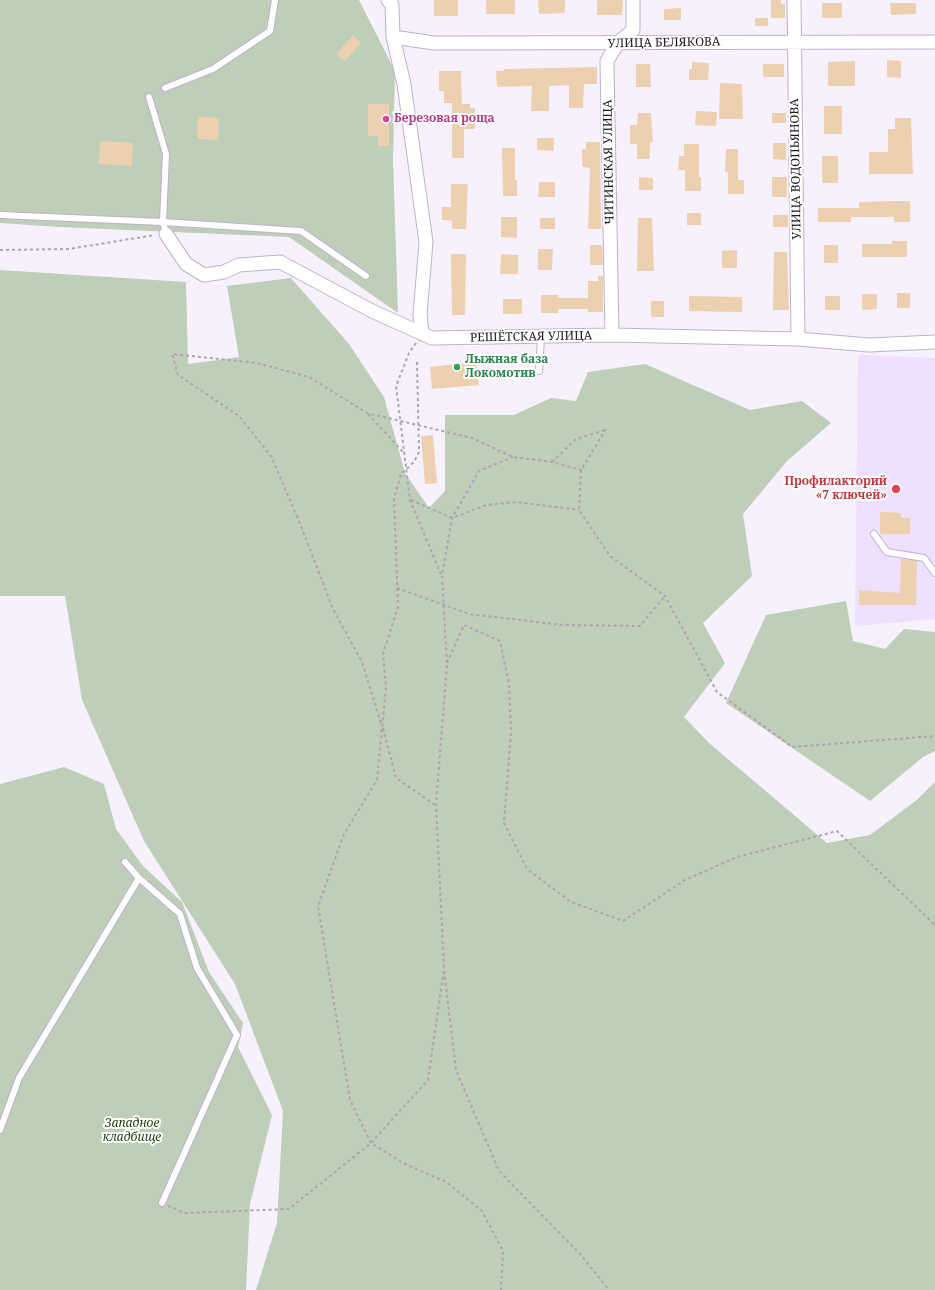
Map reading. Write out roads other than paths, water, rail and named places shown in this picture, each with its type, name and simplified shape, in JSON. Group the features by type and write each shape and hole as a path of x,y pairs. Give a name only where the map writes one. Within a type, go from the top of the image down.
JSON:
{"street":[{"name":"ЧИТИНСКАЯ УЛИЦА","path":"612,336 607,60 617,44 633,30 633,0"},
{"name":"УЛИЦА ВОДОПЬЯНОВА","path":"794,0 798,339"},
{"path":"387,2 393,37 404,84 426,242 420,315 422,334"},
{"name":"УЛИЦА БЕЛЯКОВА","path":"393,37 434,43 617,44 794,41 935,42"},
{"name":"РЕШЁТСКАЯ УЛИЦА","path":"165,228 186,264 204,275 224,272 239,265 280,262 372,311 432,338 541,338 612,336 798,339 869,345 935,342"}],"lane":[{"path":"165,88 213,68 270,31 275,0"},
{"path":"149,97 166,154 165,228"},
{"path":"0,215 165,228 301,232 366,276"},
{"path":"539,371 541,338"},
{"path":"874,534 887,552 924,558 935,573"},
{"path":"125,862 139,878 180,914 197,968 237,1035 162,1203"},
{"path":"0,1130 19,1078 139,878"}],"place":[{"name":"Березовая роща","path":"386,119"},
{"name":"Лыжная база Локомотив","path":"457,367"},
{"name":"Профилакторий «7 ключей»","path":"896,489"}],"park label":[{"name":"Западное кладбище","path":"132,1131"}]}
